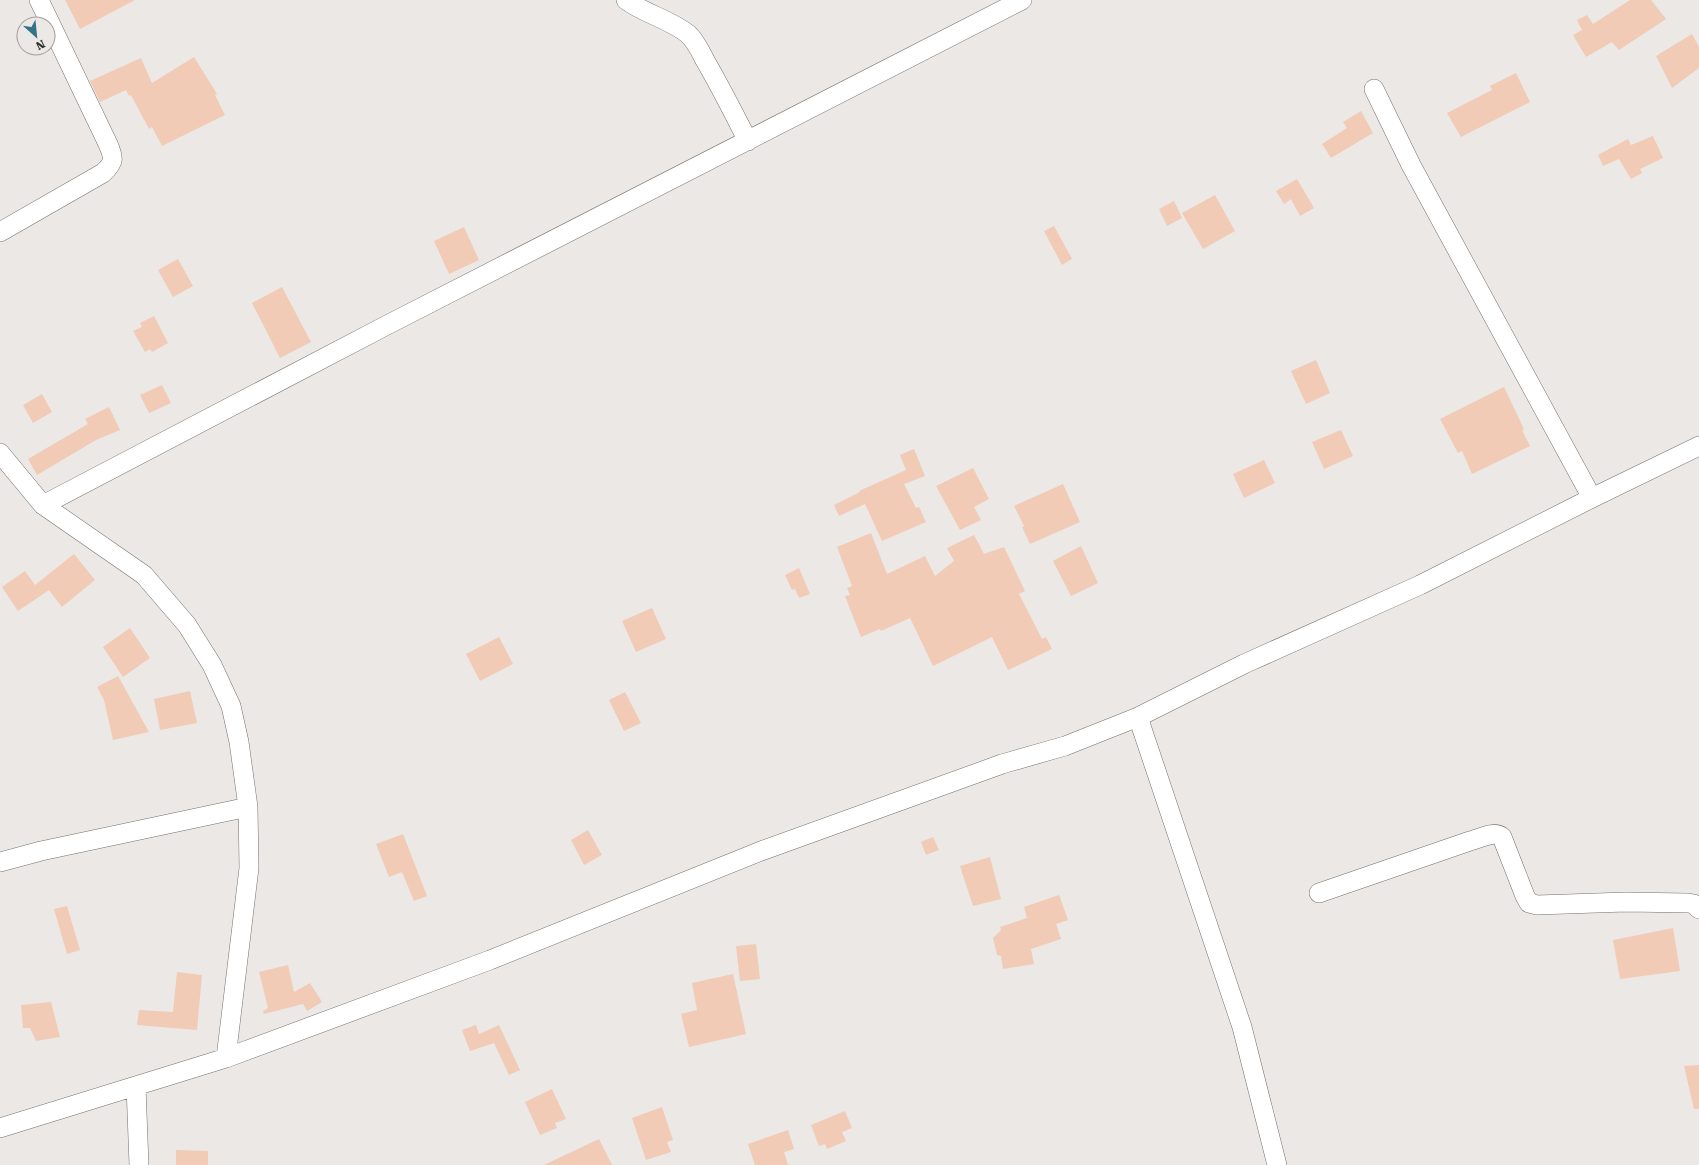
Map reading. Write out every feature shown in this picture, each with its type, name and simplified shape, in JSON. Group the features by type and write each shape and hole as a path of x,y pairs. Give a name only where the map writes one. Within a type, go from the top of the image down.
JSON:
{"street":[{"path":"0,232 103,174 112,166 113,156 108,144 39,0"},
{"path":"626,0 636,7 653,14 688,34 696,44 723,92 748,141"},
{"path":"43,505 389,324 1022,0"},
{"path":"1374,89 1411,165 1592,498"},
{"path":"0,1128 226,1058 490,960 768,849 1002,764 1065,746 1138,717 1244,664 1420,585 1699,446"},
{"path":"0,453 43,505 144,575 187,625 212,665 231,706 239,742 248,807 249,868 226,1058"},
{"path":"1138,717 1242,1027 1277,1165"},
{"path":"0,862 49,849 248,807"},
{"path":"1319,893 1456,846 1493,834 1499,834 1502,837 1529,903 1537,905 1626,902 1688,902 1694,904 1699,910"},
{"path":"136,1086 139,1165"}],"building":[{"path":"65,0 135,0 80,29"},
{"path":"1630,0 1651,0 1666,19 1619,50 1612,42 1586,57 1573,35 1582,30 1577,20 1587,15 1593,24"},
{"path":"1692,34 1699,47 1699,68 1672,88 1656,56"},
{"path":"194,57 217,94 215,95 225,115 162,146 152,127 149,129 131,95 129,96 126,90 100,102 90,81 141,58 152,83"},
{"path":"1516,73 1530,102 1461,137 1447,113 1492,90 1490,86"},
{"path":"1361,111 1373,133 1331,158 1322,144 1347,128 1343,122"},
{"path":"1653,136 1663,158 1640,169 1642,173 1631,179 1619,159 1603,166 1598,155 1628,139 1631,145"},
{"path":"1297,179 1314,208 1300,216 1291,199 1284,204 1276,191"},
{"path":"1215,195 1235,231 1203,249 1182,213"},
{"path":"1174,201 1182,218 1167,226 1159,209"},
{"path":"1054,226 1072,259 1062,265 1044,231"},
{"path":"464,227 479,260 449,274 434,241"},
{"path":"178,259 193,286 173,297 158,270"},
{"path":"282,287 311,342 280,358 252,303"},
{"path":"154,316 168,343 152,352 150,349 145,352 133,331 142,327 140,323"},
{"path":"1316,360 1330,393 1306,404 1291,371"},
{"path":"162,385 171,403 149,413 140,395"},
{"path":"1504,387 1524,429 1522,430 1530,446 1472,474 1462,451 1458,453 1440,419"},
{"path":"42,394 52,412 33,423 23,405"},
{"path":"109,407 120,430 96,440 37,475 28,459 88,424 85,419"},
{"path":"1341,430 1353,456 1324,469 1312,442"},
{"path":"914,449 925,476 904,484 916,508 919,507 926,522 882,541 865,504 839,516 834,505 860,492 859,491 906,470 900,455"},
{"path":"1264,460 1275,483 1244,498 1233,474"},
{"path":"973,468 989,499 974,507 981,520 960,530 936,486"},
{"path":"1063,484 1080,522 1030,544 1022,527 1024,526 1014,506"},
{"path":"871,533 887,574 925,556 935,576 954,561 947,548 974,535 984,554 1004,547 1025,591 1019,594 1042,639 1046,637 1052,649 1008,670 992,637 933,666 910,618 881,631 880,629 861,637 845,596 850,595 847,588 852,586 837,547"},
{"path":"1081,546 1098,583 1071,596 1053,561"},
{"path":"74,554 95,580 62,607 49,590 18,611 2,587 25,571 35,585"},
{"path":"799,568 810,594 799,598 795,589 792,590 785,575"},
{"path":"652,608 666,639 636,652 622,621"},
{"path":"130,628 150,658 123,677 103,647"},
{"path":"499,637 513,664 480,681 466,654"},
{"path":"118,676 149,732 113,740 104,700 97,687"},
{"path":"190,691 197,723 160,730 154,699"},
{"path":"625,692 641,723 624,731 609,700"},
{"path":"588,830 602,855 584,865 571,840"},
{"path":"403,834 427,896 414,901 402,872 389,877 376,844"},
{"path":"933,837 939,850 926,855 921,842"},
{"path":"990,857 1001,899 973,906 960,866"},
{"path":"1059,895 1068,920 1056,924 1061,939 1031,949 1034,964 1003,969 1001,956 997,955 993,938 1001,930 1000,927 1027,918 1024,907"},
{"path":"67,906 80,950 67,954 54,909"},
{"path":"1673,928 1680,971 1620,979 1613,940"},
{"path":"756,944 760,979 740,981 736,946"},
{"path":"288,965 294,992 310,983 322,1002 307,1011 303,1004 264,1014 263,1011 268,1008 259,972"},
{"path":"177,972 202,975 197,1030 137,1025 139,1010 173,1012"},
{"path":"733,974 746,1034 689,1047 681,1014 697,1010 692,983"},
{"path":"51,1002 60,1037 36,1041 30,1028 23,1028 21,1005"},
{"path":"476,1025 479,1034 499,1025 520,1070 509,1075 494,1043 470,1051 462,1030"},
{"path":"1699,1065 1699,1109 1694,1109 1684,1066"},
{"path":"552,1089 566,1119 555,1123 557,1128 540,1135 525,1102"},
{"path":"662,1107 673,1140 667,1142 671,1152 646,1160 632,1118"},
{"path":"845,1111 852,1128 842,1132 846,1141 827,1149 825,1144 819,1146 811,1125"},
{"path":"788,1130 794,1149 784,1152 788,1165 755,1165 748,1144"},
{"path":"599,1139 612,1165 544,1165"},
{"path":"176,1150 208,1151 208,1165 176,1165"}]}
